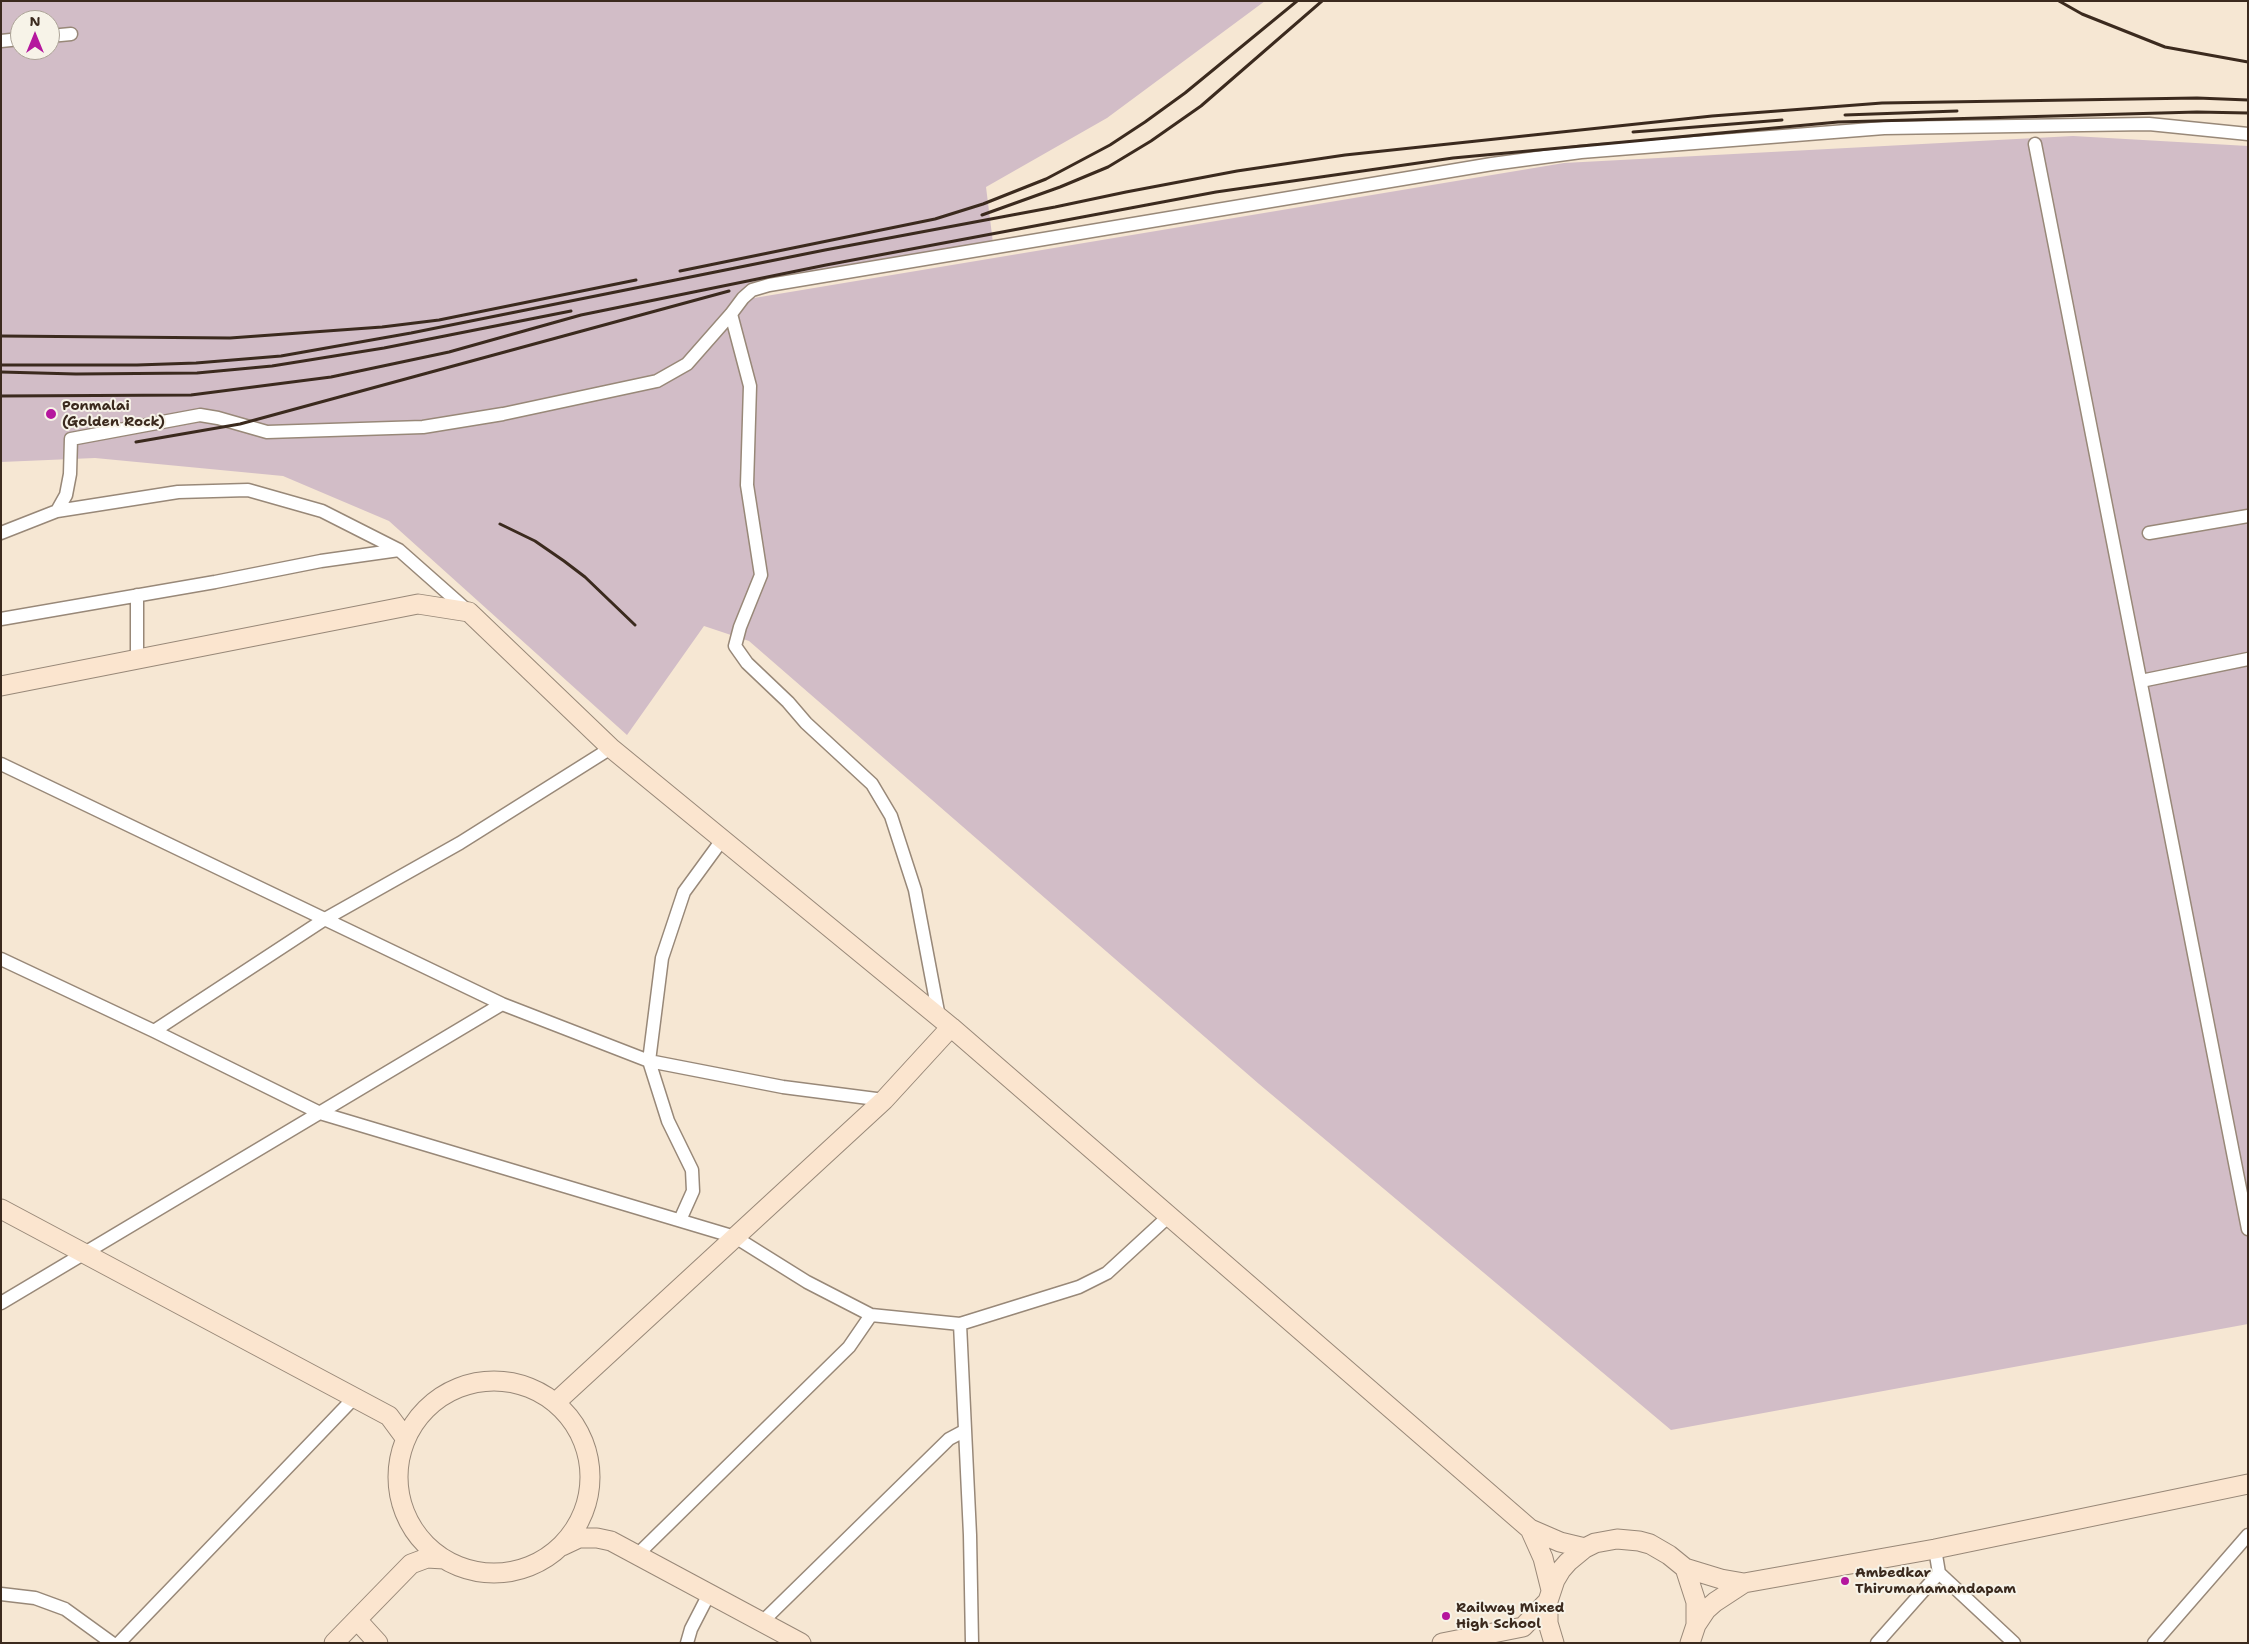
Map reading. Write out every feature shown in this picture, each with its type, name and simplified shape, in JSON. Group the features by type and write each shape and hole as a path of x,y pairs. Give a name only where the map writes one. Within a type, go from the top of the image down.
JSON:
{"street":[{"path":"60,35 71,34"},
{"path":"57,511 66,495 70,474 71,439 200,415 218,418 267,432 423,427 503,414 657,381 687,364 752,290 769,286 1492,164 1581,152 1884,128 2149,124 2248,134"},
{"path":"2035,144 2248,1229"},
{"path":"731,314 750,386 746,485 761,575 740,627 735,646 747,663 788,702 806,723 872,784 890,816 915,890 945,1022"},
{"path":"1,533 57,511 178,492 248,490 322,511 399,550 469,612 611,748 945,1022 1530,1530 1560,1542 1585,1548"},
{"path":"2149,533 2248,516"},
{"path":"1,619 215,582 320,561 399,550"},
{"path":"137,595 137,659"},
{"path":"1,686 418,604 469,612"},
{"path":"2141,681 2248,659"},
{"path":"154,1031 324,919 460,843 611,748"},
{"path":"1,764 502,1004 650,1061 783,1087 884,1100"},
{"path":"680,1220 692,1191 692,1170 668,1121 650,1061 662,958 684,892 722,840"},
{"path":"1,959 154,1031 320,1113 736,1237 807,1282 871,1315 960,1324 1079,1288 1107,1273 1169,1216"},
{"path":"1,1303 502,1004"},
{"path":"555,1403 884,1100 945,1022"},
{"path":"1,1209 389,1416 420,1417"},
{"path":"637,1555 849,1347 871,1315"},
{"path":"960,1324 970,1535 972,1643"},
{"path":"560,1547 576,1527 587,1505 591,1480 588,1455 579,1432 565,1412 540,1393 522,1386 497,1381 472,1384 449,1393 433,1403 420,1417 406,1439 399,1462 399,1487 404,1510 415,1532 423,1542 444,1558 467,1569 492,1573 504,1572 528,1567 560,1547 579,1538 597,1538 611,1541 801,1643"},
{"path":"119,1643 354,1398"},
{"path":"389,1416 406,1439"},
{"path":"762,1622 949,1439 964,1432"},
{"path":"1552,1643 1548,1623 1550,1596 1555,1580 1568,1562 1585,1548 1606,1540 1639,1540 1660,1549 1685,1568 1721,1579 1744,1582 1935,1550 2248,1484"},
{"path":"587,1505 592,1520 611,1541"},
{"path":"1530,1530 1542,1558 1550,1596"},
{"path":"334,1643 410,1564 416,1550 415,1532"},
{"path":"2154,1643 2248,1535"},
{"path":"1935,1550 1939,1573 2014,1643"},
{"path":"410,1564 427,1558 444,1558"},
{"path":"1685,1568 1696,1602 1696,1625 1690,1643"},
{"path":"1877,1643 1939,1573"},
{"path":"1696,1625 1715,1602 1744,1582"},
{"path":"1,1594 35,1598 65,1609 112,1643"},
{"path":"687,1643 691,1629 709,1594"},
{"path":"1442,1643 1523,1627 1550,1596"},
{"path":"356,1620 378,1643"},
{"path":"1523,1627 1552,1643"}],"shaded area":[{"path":"1,1 1265,1 1107,118 986,187 993,243 756,286 754,298 1564,163 2073,136 2248,146 2248,1324 1671,1430 1259,1084 749,641 704,626 627,735 389,521 283,476 95,458 1,462"}],"railway":[{"path":"680,271 935,219 983,204 1046,179 1110,145 1145,122 1185,93 1297,1"},
{"path":"982,215 1060,187 1108,167 1151,141 1201,106 1322,1"},
{"path":"2059,1 2082,14 2165,47 2248,62"},
{"path":"1,365 137,365 196,363 281,356 411,333 825,250 1237,171 1345,155 1712,116 1882,103 2197,98 2248,100"},
{"path":"1845,115 1957,111"},
{"path":"1,396 191,395 331,377 449,352 581,315 826,265 1216,192 1453,158 1838,122 2197,112 2248,113"},
{"path":"1633,132 1782,120"},
{"path":"1,336 230,338 382,327 439,320 636,280"},
{"path":"136,442 240,424 729,291"},
{"path":"1,372 76,374 197,373 272,366 384,348 571,311"},
{"path":"500,524 535,541 564,561 585,577 635,625"}],"place":[{"name":"Ponmalai (Golden Rock)","path":"51,414"},
{"name":"Ambedkar Thirumanamandapam","path":"1845,1581"},
{"name":"Railway Mixed High School","path":"1446,1616"}]}
